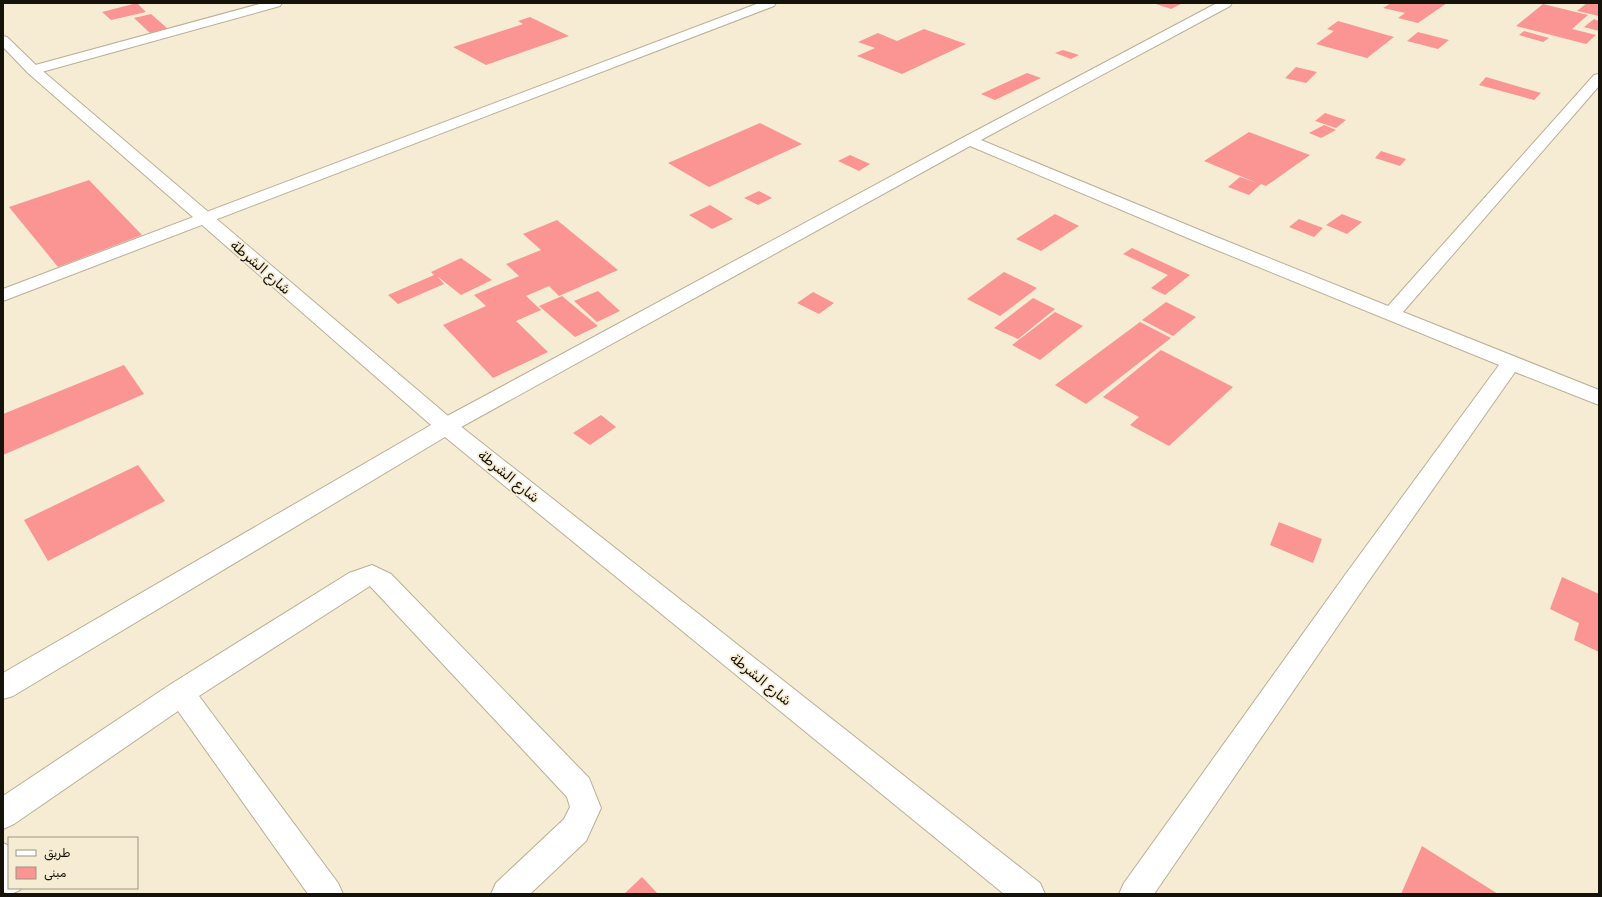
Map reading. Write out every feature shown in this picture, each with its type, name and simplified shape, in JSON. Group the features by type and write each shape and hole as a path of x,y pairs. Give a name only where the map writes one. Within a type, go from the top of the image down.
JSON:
{"street":[{"path":"33,70 276,3"},
{"path":"3,295 770,3"},
{"path":"3,687 446,426 969,140 1226,3"},
{"name":"شارع الشرطة","path":"3,40 33,70 446,426 1029,894"},
{"path":"1391,314 1599,78"},
{"path":"969,140 1201,237 1599,398"},
{"path":"1136,894 1349,588 1511,363"},
{"path":"3,814 181,693 358,580 372,575 382,581 578,788 586,808 575,830 507,894"},
{"path":"181,693 327,894"},
{"path":"3,859 8,876"}],"building":[{"path":"137,3 146,12 111,20 102,12"},
{"path":"1183,3 1171,9 1156,4"},
{"path":"1391,3 1447,3 1418,23 1398,18 1405,13 1383,8"},
{"path":"1587,3 1599,4 1599,16 1577,11"},
{"path":"1543,4 1588,15 1572,29 1596,35 1586,44 1516,26"},
{"path":"151,14 168,29 150,33 134,18"},
{"path":"530,17 569,36 486,65 453,47 523,24 518,21"},
{"path":"1594,19 1599,21 1599,31 1584,27"},
{"path":"1338,21 1394,37 1367,58 1316,44 1334,31 1327,29"},
{"path":"924,29 966,44 902,74 857,56 875,48 858,42 878,33 897,41"},
{"path":"1524,31 1549,38 1543,42 1519,35"},
{"path":"1418,32 1449,40 1438,49 1407,41"},
{"path":"1063,50 1079,55 1071,59 1055,53"},
{"path":"1296,67 1317,72 1306,83 1285,78"},
{"path":"1027,73 1041,78 995,100 981,94"},
{"path":"1486,77 1541,93 1534,100 1479,85"},
{"path":"1325,113 1346,120 1336,128 1315,121"},
{"path":"760,123 802,144 709,187 668,163"},
{"path":"1324,125 1336,130 1321,138 1309,133"},
{"path":"1249,132 1310,155 1266,186 1261,184 1249,195 1228,187 1240,177 1257,183 1204,161"},
{"path":"1381,151 1406,159 1400,166 1375,158"},
{"path":"850,155 870,164 859,171 838,161"},
{"path":"89,180 142,235 58,267 9,207"},
{"path":"759,191 772,198 758,205 744,198"},
{"path":"710,205 733,219 712,229 689,215"},
{"path":"1055,214 1079,226 1041,251 1016,239"},
{"path":"1342,214 1362,222 1347,234 1326,225"},
{"path":"1299,219 1323,228 1314,237 1289,227"},
{"path":"557,220 618,270 559,296 549,286 526,296 541,310 516,321 548,352 493,378 443,325 486,306 474,295 519,276 506,264 541,250 523,234"},
{"path":"1132,248 1190,275 1165,295 1151,288 1168,275 1123,254"},
{"path":"461,258 492,280 461,295 437,276 444,284 398,304 388,295 434,275 431,272"},
{"path":"1004,272 1037,288 1000,316 967,299"},
{"path":"598,291 620,311 597,322 574,301"},
{"path":"813,292 834,303 819,314 797,303"},
{"path":"562,296 598,326 575,337 539,306"},
{"path":"1033,298 1055,309 1018,339 994,328"},
{"path":"1166,302 1196,317 1173,336 1142,320"},
{"path":"1055,312 1083,326 1040,360 1012,345"},
{"path":"1140,322 1171,338 1086,404 1055,385"},
{"path":"1161,350 1233,387 1169,446 1130,425 1139,417 1103,397"},
{"path":"124,365 144,394 3,455 3,414"},
{"path":"601,415 616,427 590,445 573,433"},
{"path":"138,465 165,501 48,561 24,520"},
{"path":"1279,522 1322,539 1313,563 1270,545"},
{"path":"1562,577 1599,594 1599,652 1574,640 1579,623 1550,609"},
{"path":"1422,846 1498,894 1401,894"},
{"path":"642,877 658,894 624,894"}]}
